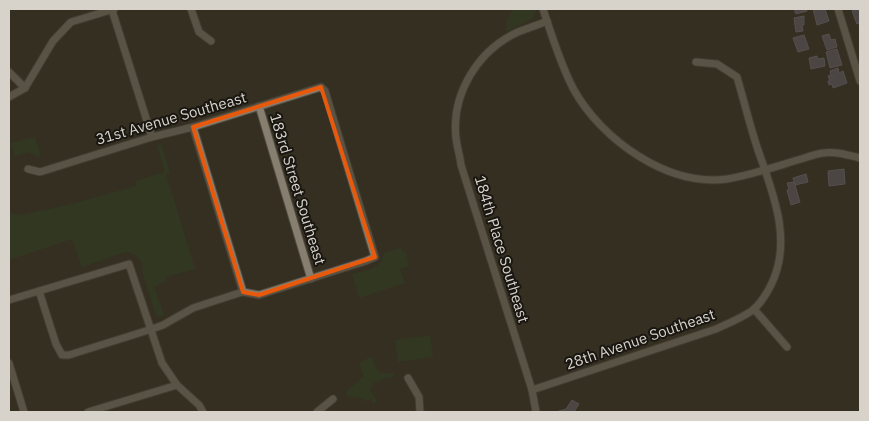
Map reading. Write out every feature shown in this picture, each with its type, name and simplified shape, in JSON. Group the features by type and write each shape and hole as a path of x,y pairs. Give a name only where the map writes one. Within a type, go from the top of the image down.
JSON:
{"street":[{"path":"9,96 25,88 53,42 71,22 113,9 152,137"},
{"path":"191,9 200,32 211,40"},
{"path":"544,9 574,91 607,132 654,166 679,175 706,180 728,179 823,153 860,157"},
{"path":"838,9 860,81"},
{"name":"184th Place Southeast","path":"536,412 532,390 461,165 456,137 457,115 462,92 481,59 496,45 517,32 547,21"},
{"path":"696,62 717,64 737,77 780,221 779,265 765,297 754,309 787,346"},
{"path":"9,72 25,88"},
{"name":"31st Avenue Southeast","path":"28,169 40,172 321,88 325,91 375,257 311,278"},
{"name":"183rd Street Southeast","path":"259,106 311,278"},
{"path":"194,127 243,292"},
{"path":"9,300 129,264 162,363 177,385 203,412"},
{"path":"39,291 56,344 62,355 69,355 164,325 193,308 243,292 260,295 311,278"},
{"name":"28th Avenue Southeast","path":"532,390 716,329 754,309"},
{"path":"9,363 11,378 24,412"},
{"path":"408,378 419,397 420,412"},
{"path":"88,412 177,385"},
{"path":"317,412 333,399"}],"highlighted area":[{"path":"321,87 375,257 259,295 243,292 193,127"}],"green space":[{"path":"513,9 537,9 532,19 506,32 507,19"},
{"path":"35,137 41,155 38,157 29,152 15,156 11,143"},
{"path":"161,144 170,173 166,174 195,269 166,277 167,280 154,287 164,315 160,317 156,315 143,274 142,263 137,256 129,252 82,267 72,239 9,260 9,213 21,215 68,205 136,186 135,181 165,172 157,146"},
{"path":"401,248 403,252 406,252 409,266 400,269 405,283 359,298 352,274 376,266 383,259 384,253"},
{"path":"430,335 433,357 398,362 395,340"},
{"path":"371,356 379,373 394,373 393,378 388,377 374,383 370,389 377,401 373,404 371,399 364,402 363,399 348,396 346,392 364,376 359,364"}],"building":[{"path":"794,9 806,9 807,11 796,14"},
{"path":"813,9 825,9 829,21 817,25"},
{"path":"860,9 860,23 857,24 852,11"},
{"path":"804,16 803,31 796,32 794,18"},
{"path":"829,34 831,40 835,39 837,47 827,50 822,36"},
{"path":"804,35 809,49 798,52 793,38"},
{"path":"837,49 842,65 830,68 826,52"},
{"path":"817,56 818,59 824,58 825,66 811,69 809,58"},
{"path":"838,68 839,73 843,71 847,83 833,88 832,84 829,85 828,76 831,75 830,71"},
{"path":"844,169 845,184 829,186 828,171"},
{"path":"806,174 808,182 795,185 793,178"},
{"path":"794,182 800,202 791,205 787,183"},
{"path":"572,400 579,404 574,412 556,412 566,409"}]}
